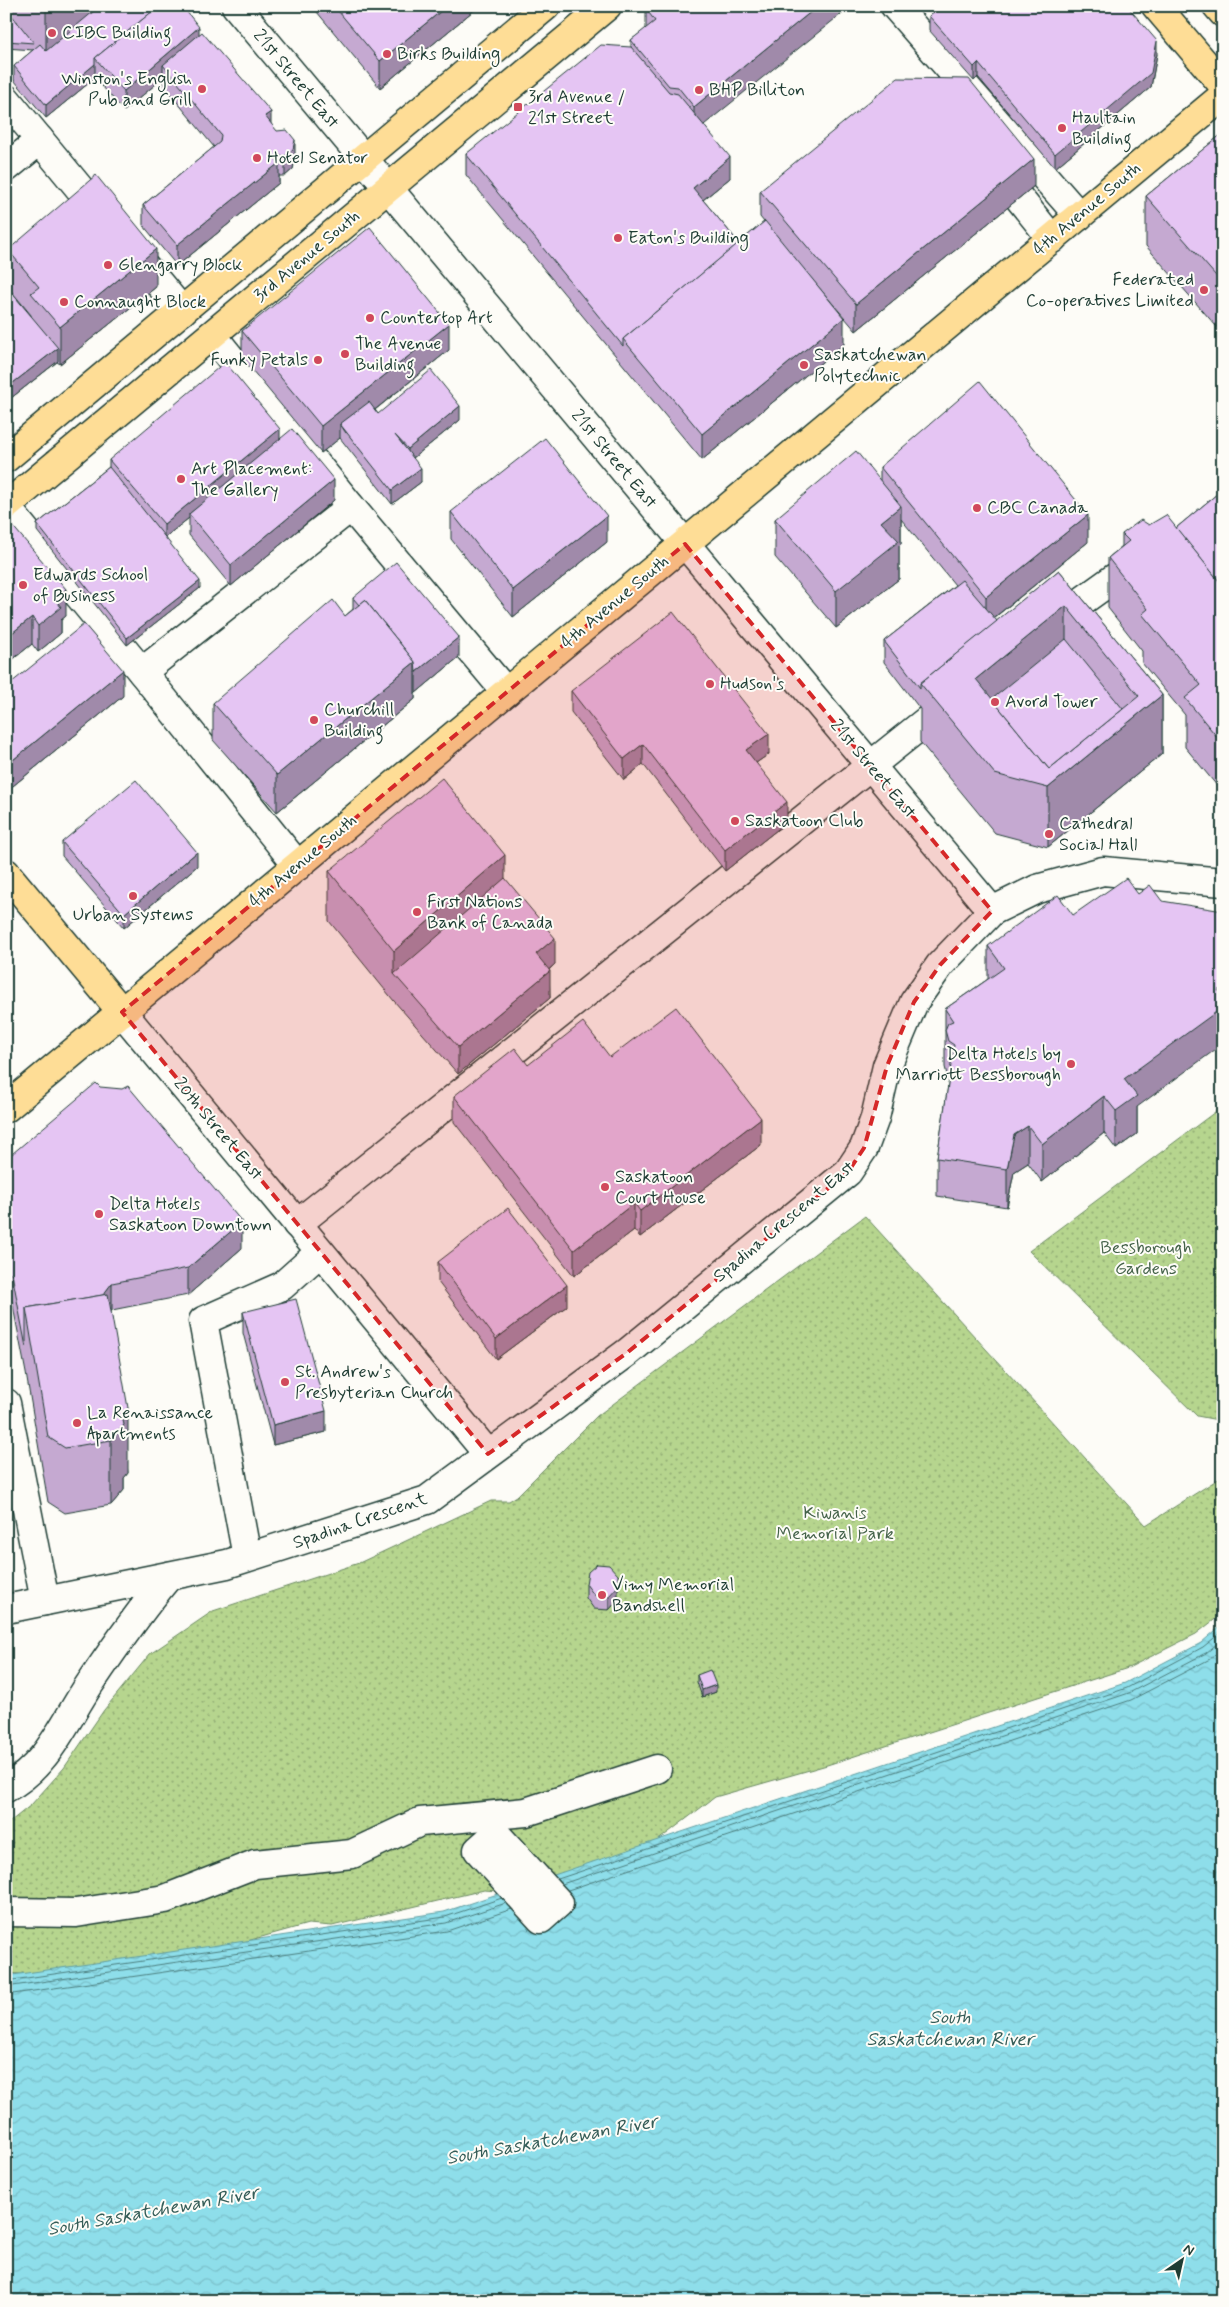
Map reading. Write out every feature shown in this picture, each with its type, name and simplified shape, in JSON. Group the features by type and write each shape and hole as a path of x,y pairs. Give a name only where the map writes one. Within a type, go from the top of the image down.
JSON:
{"main road":[{"path":"6,458 546,6"},
{"name":"3rd Avenue South","path":"6,507 607,6"},
{"path":"1156,6 1223,85"},
{"path":"1217,6 1223,13"},
{"name":"4th Avenue South","path":"6,1108 1223,96"},
{"name":"20th Street East","path":"6,873 122,1012"}],"street":[{"name":"21st Street East","path":"236,6 992,911"},
{"path":"895,6 1079,216"},
{"path":"6,98 182,311"},
{"path":"6,168 40,140"},
{"path":"1019,198 1052,239"},
{"path":"212,335 351,507 506,692"},
{"path":"6,507 298,866"},
{"path":"142,672 351,507"},
{"path":"1032,639 1160,545"},
{"path":"297,1224 971,686"},
{"name":"Spadina Crescent East","path":"628,1352 848,1172 864,1148 875,1118 887,1066 914,1002 940,965 992,911 1037,889 1103,871 1223,882"},
{"name":"20th Street East","path":"122,1012 488,1454"},
{"path":"247,1558 203,1321 282,1286 320,1253"},
{"name":"Spadina Crescent","path":"6,1609 247,1558 427,1500 628,1352"},
{"path":"6,1403 45,1601"},
{"path":"6,1788 19,1781 53,1745 89,1686 146,1603 169,1576"},
{"path":"6,1912 76,1913 165,1899 255,1864 352,1854 420,1822 526,1812 657,1769"},
{"path":"462,1819 486,1843 496,1834 559,1903 548,1913"}],"highlighted area":[{"path":"685,544 992,911 940,965 914,1002 887,1066 864,1148 848,1172 628,1352 488,1454 122,1012"}],"green space":[{"name":"Bessborough Gardens","path":"1223,1106 1223,1421 1197,1416 1029,1251"},
{"name":"Kiwanis Memorial Park","path":"865,1216 1146,1525 1223,1476 1223,1613 1196,1634 1128,1668 827,1765 715,1797 644,1851 512,1892 484,1890 332,1926 308,1924 172,1962 49,1976 6,1973 6,1825 31,1805 64,1768 104,1710 150,1654 213,1611 359,1563 491,1501 509,1501 517,1496 597,1416"}],"water":[{"name":"South Saskatchewan River","path":"1223,1624 1223,2301 6,2301 6,1976 444,1912 1125,1683 1201,1643"}],"building":[{"path":"100,6 159,6 95,58 95,64 46,105 14,66 40,44 46,51"},
{"path":"159,6 182,6 199,27 124,91 95,58"},
{"path":"334,6 447,6 380,61"},
{"name":"BHP Billiton","path":"648,6 818,6 694,107 678,87 669,86 631,40 655,21 646,9"},
{"name":"Haultain Building","path":"940,6 1127,6 1157,41 1151,73 1055,154 978,63 974,67 929,16"},
{"path":"6,8 34,43 6,41"},
{"name":"Hotel Senator","path":"202,32 271,112 265,116 277,131 287,130 295,140 293,149 285,156 274,156 279,163 177,245 143,205 220,142 221,135 163,65"},
{"name":"Eaton's Building","path":"601,45 631,47 669,92 678,94 730,157 693,188 739,243 623,339 623,346 466,154"},
{"path":"898,78 969,79 1034,159 856,304 760,191"},
{"path":"1223,133 1223,284 1146,196"},
{"path":"96,175 156,249 60,327 31,293 39,287 8,250"},
{"path":"765,221 844,318 702,434 623,339"},
{"name":"The Avenue Building","path":"370,227 449,324 321,426 242,331"},
{"path":"6,286 58,348 9,386 6,383"},
{"path":"225,362 280,429 164,524 109,460"},
{"path":"431,370 460,406 408,449 395,435 421,468 392,490 340,424 369,402 378,414"},
{"name":"CBC Canada","path":"980,381 1088,515 986,597 880,467"},
{"path":"292,429 334,480 231,565 189,514"},
{"path":"545,438 607,516 513,590 451,512"},
{"path":"856,451 901,506 881,522 899,541 836,591 775,519"},
{"path":"109,467 200,581 127,638 37,524"},
{"path":"1223,489 1223,586 1176,528"},
{"path":"1166,515 1223,586 1223,744 1185,698 1201,685 1142,614 1148,609 1108,558 1129,541 1122,534 1141,520 1149,525"},
{"name":"Edwards School of Business","path":"11,524 66,589 55,599 61,607 38,626 32,617 7,637 6,527"},
{"path":"396,562 459,637 416,672 415,662 365,600 359,605 353,598"},
{"path":"1059,570 1162,695 1048,788 995,774 920,683","holes":["1066,606 1139,696 1049,769 976,679"]},
{"path":"962,580 997,621 920,683 920,688 884,641"},
{"name":"Churchill Building","path":"333,600 345,616 365,600 415,662 277,775 213,703"},
{"path":"673,612 769,734 746,750 787,802 725,850 643,744 624,759 571,691"},
{"path":"84,624 123,670 8,764 6,762 6,687"},
{"path":"1066,639 1123,709 1049,769 992,699"},
{"path":"442,778 505,855 394,951 329,871"},
{"path":"136,780 197,852 124,914 62,842"},
{"path":"505,878 555,938 536,954 550,971 458,1047 394,974"},
{"name":"Delta Hotels by Marriott Bessborough","path":"1126,878 1138,894 1150,885 1162,901 1223,911 1223,988 1218,990 1223,997 1223,1007 1124,1079 1137,1096 1116,1111 1104,1096 1042,1144 1028,1126 1014,1135 1007,1169 937,1158 954,1045 948,1041 945,1030 948,1023 953,1021 945,1009 1004,968 988,946 1058,895 1073,915"},
{"name":"Saskatoon Court House","path":"676,1007 761,1118 640,1211 634,1203 574,1250 454,1096 515,1048 528,1065 583,1022 610,1057"},
{"path":"96,1083 100,1087 122,1089 128,1086 242,1222 188,1268 112,1283 103,1295 26,1308 26,1347 12,1274 6,1270 6,1159"},
{"path":"508,1208 567,1285 496,1339 438,1262"},
{"path":"108,1294 128,1408 122,1416 124,1425 111,1440 65,1448 48,1437 26,1308"},
{"name":"St. Andrew's Presbyterian Church","path":"296,1299 326,1411 273,1425 243,1312"},
{"path":"597,1564 609,1565 618,1575 618,1586 609,1596 594,1595 586,1584 588,1572"},
{"path":"710,1670 716,1685 702,1690 697,1675"}],"place":[{"name":"CIBC Building","path":"52,33"},
{"name":"Birks Building","path":"387,54"},
{"name":"Winston's English Pub and Grill","path":"202,89"},
{"name":"BHP Billiton","path":"699,90"},
{"name":"3rd Avenue / 21st Street","path":"518,107"},
{"name":"Haultain Building","path":"1062,128"},
{"name":"Hotel Senator","path":"257,158"},
{"name":"Eaton's Building","path":"618,238"},
{"name":"Glengarry Block","path":"108,265"},
{"name":"Federated Co-operatives Limited","path":"1204,290"},
{"name":"Connaught Block","path":"64,302"},
{"name":"Countertop Art","path":"370,318"},
{"name":"The Avenue Building","path":"345,354"},
{"name":"Funky Petals","path":"318,360"},
{"name":"Saskatchewan Polytechnic","path":"804,365"},
{"name":"Art Placement: The Gallery","path":"181,479"},
{"name":"CBC Canada","path":"977,508"},
{"name":"Edwards School of Business","path":"23,585"},
{"name":"Hudson's","path":"710,684"},
{"name":"Avord Tower","path":"995,702"},
{"name":"Churchill Building","path":"314,720"},
{"name":"Saskatoon Club","path":"735,821"},
{"name":"Cathedral Social Hall","path":"1049,834"},
{"name":"Urban Systems","path":"133,896"},
{"name":"First Nations Bank of Canada","path":"417,912"},
{"name":"Delta Hotels by Marriott Bessborough","path":"1071,1064"},
{"name":"Saskatoon Court House","path":"605,1187"},
{"name":"Delta Hotels Saskatoon Downtown","path":"99,1214"},
{"name":"St. Andrew's Presbyterian Church","path":"285,1382"},
{"name":"La Renaissance Apartments","path":"77,1423"},
{"name":"Vimy Memorial Bandshell","path":"602,1595"}]}
